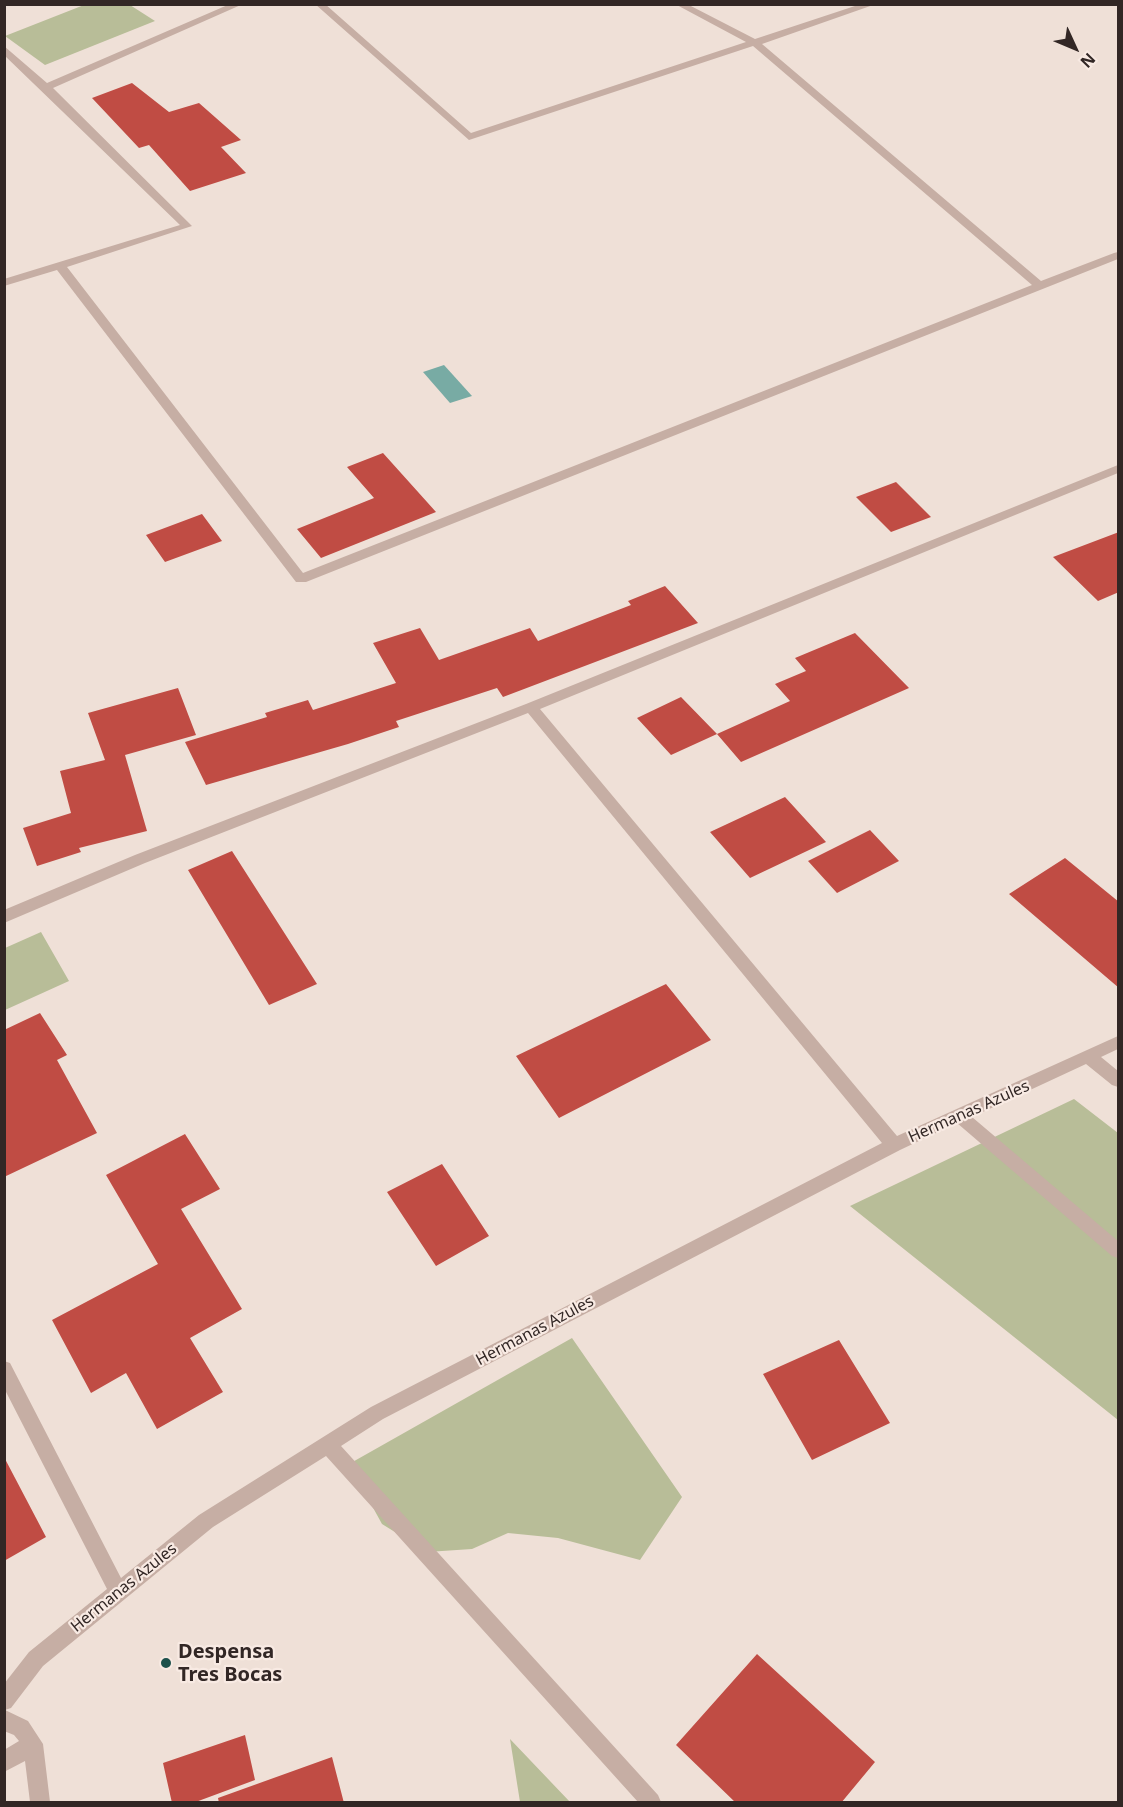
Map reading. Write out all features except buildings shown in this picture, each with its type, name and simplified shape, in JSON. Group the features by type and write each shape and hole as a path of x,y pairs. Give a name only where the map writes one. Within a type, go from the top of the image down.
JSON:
{"street":[{"path":"46,87 239,4"},
{"path":"319,4 469,137 872,4"},
{"path":"679,4 756,44 1039,285"},
{"path":"4,49 46,87 187,226 4,283"},
{"path":"60,267 301,579 1119,255"},
{"path":"4,917 140,859 531,707 1119,469"},
{"path":"531,707 894,1145"},
{"name":"Hermanas Azules","path":"4,1701 36,1659 206,1521 397,1403 894,1145 1089,1058 1119,1042"},
{"path":"1089,1058 1119,1080"},
{"path":"960,1116 1119,1251"},
{"path":"4,1369 119,1593"},
{"path":"328,1445 651,1803"},
{"path":"4,1720 21,1728 33,1744 40,1803"},
{"path":"4,1762 33,1744"}],"green space":[{"path":"84,5 130,5 155,21 45,65 5,36"},
{"path":"41,932 69,981 5,1010 5,948"},
{"path":"1074,1099 1118,1133 1118,1420 850,1206"},
{"path":"572,1338 682,1497 640,1560 558,1538 508,1533 472,1549 427,1552 382,1524 349,1464"},
{"path":"510,1739 570,1802 520,1802"}],"water":[{"path":"444,365 472,396 450,403 423,372"}],"place":[{"name":"Despensa Tres Bocas","path":"166,1663"}]}
